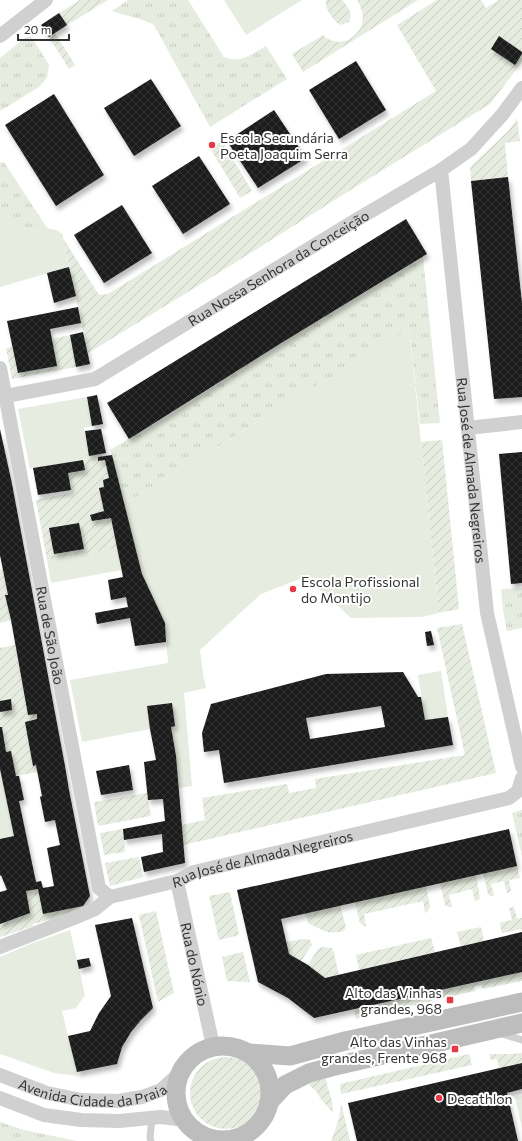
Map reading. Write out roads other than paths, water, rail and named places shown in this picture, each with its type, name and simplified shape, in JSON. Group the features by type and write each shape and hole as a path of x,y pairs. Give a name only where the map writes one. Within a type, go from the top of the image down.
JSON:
{"street":[{"path":"0,36 46,0"},
{"name":"Rua Nossa Senhora da Conceição","path":"6,396 95,379 441,170 471,149 502,115 522,89"},
{"name":"Rua José de Almada Negreiros","path":"441,170 487,613 522,767"},
{"name":"Rua de São João","path":"0,368 99,888 110,897"},
{"path":"468,428 522,422"},
{"name":"Rua José de Almada Negreiros","path":"0,947 95,909 110,897 177,881 194,872 508,798 518,791 522,778"},
{"name":"Rua do Nónio","path":"177,881 213,1046"},
{"path":"249,1053 290,1056 522,1002"},
{"path":"269,1102 285,1085 309,1073 522,1023"},
{"path":"225,1045 238,1048 249,1053 260,1063 267,1075 270,1088 269,1102 256,1133 248,1133 236,1138 224,1140 212,1140 196,1132 185,1120 179,1109 176,1097 176,1085 180,1073 188,1061 199,1052 213,1046 225,1045"},
{"name":"Avenida Cidade da Praia","path":"0,1075 47,1093 82,1100 118,1101 142,1097 161,1090 180,1073"},
{"name":"Avenida Cidade da Praia","path":"0,1098 44,1115 81,1120 119,1121 161,1117 185,1120"}],"lane":[{"path":"489,1030 522,1040"},
{"path":"151,1141 152,1118"}],"place":[{"name":"Escola Secundária Poeta Joaquim Serra","path":"212,145"},
{"name":"Escola Profissional do Montijo","path":"293,589"},
{"name":"Alto das Vinhas grandes, 968","path":"450,1000"},
{"name":"Alto das Vinhas grandes, Frente 968","path":"455,1049"},
{"name":"Decathlon","path":"439,1098"}]}
